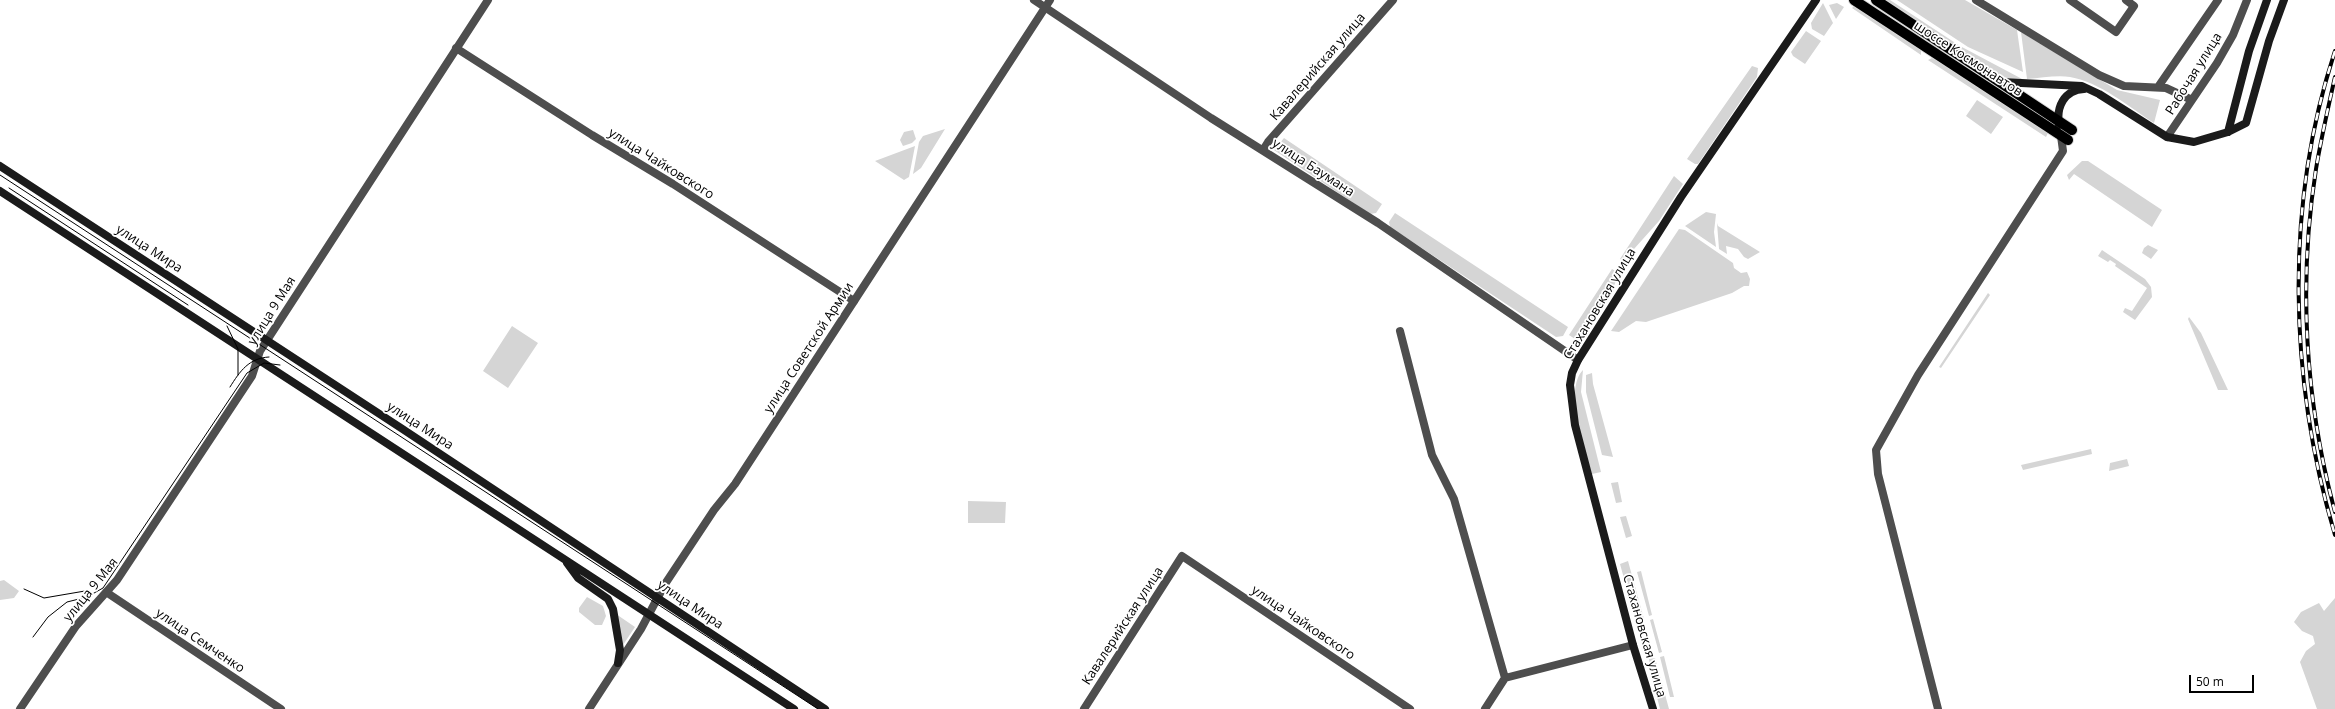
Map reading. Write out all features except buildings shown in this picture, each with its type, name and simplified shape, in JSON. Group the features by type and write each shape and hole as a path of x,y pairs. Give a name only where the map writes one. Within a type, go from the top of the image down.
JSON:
{"main road":[{"name":"Стахановская улица","path":"1653,709 1633,645 1574,425 1570,385 1572,372 1578,360 1681,197 1816,0"},
{"name":"шоссе Космонавтов","path":"1854,0 2064,138"},
{"name":"шоссе Космонавтов","path":"1876,0 2072,130"},
{"path":"2228,132 2249,51 2267,0"},
{"path":"2001,82 2029,85 2064,84 2082,86 2093,90 2167,137 2194,142 2228,132 2246,123 2269,41 2284,0"},
{"path":"2064,138 2059,121 2061,103 2068,94 2076,90 2093,90"},
{"name":"улица Мира","path":"0,166 267,340 825,709"},
{"path":"0,191 794,709"},
{"path":"564,559 578,578 608,599 613,609 620,650 618,663"}],"street":[{"name":"улица 9 Мая","path":"20,709 76,626 117,580 252,376 257,359 267,340 387,158 488,0"},
{"name":"улица Баумана","path":"1034,0 1390,231 1578,360"},
{"name":"улица Советской Армии","path":"589,709 649,615 665,584 714,510 735,484 1050,0"},
{"name":"Кавалерийская улица","path":"1263,150 1268,142 1392,0"},
{"path":"1976,0 2099,74 2124,86 2158,87 2172,90 2192,100"},
{"path":"2070,0 2116,32 2134,6 2126,0"},
{"path":"2158,87 2218,0"},
{"name":"Рабочая улица","path":"2167,137 2217,63 2232,35 2247,0"},
{"name":"улица Чайковского","path":"456,48 592,135 673,184 854,301"},
{"path":"1938,709 1878,474 1875,455 1881,441 1918,375 2064,151 2064,138"},
{"path":"1400,331 1432,455 1454,499 1504,678"},
{"name":"улица Чайковского","path":"1182,556 1410,709"},
{"name":"Кавалерийская улица","path":"1084,709 1182,556"},
{"name":"улица Семченко","path":"106,592 281,709"},
{"path":"1485,709 1504,678 1633,645"}],"shaded area":[{"path":"1885,0 1890,0 1960,46 2024,80 2000,77"},
{"path":"1897,0 1965,0 2017,30 2023,72 1968,47"},
{"path":"1823,3 1833,23 1824,36 1812,29 1811,23"},
{"path":"1837,3 1844,7 1836,19 1829,5"},
{"path":"1855,5 1921,50 1921,55 1852,8"},
{"path":"1806,31 1821,41 1805,64 1793,56 1791,52"},
{"path":"2021,32 2117,90 2160,100 2154,123 2114,96 2081,80 2060,76 2027,79"},
{"path":"1932,58 2048,133 2046,137 1928,60"},
{"path":"1752,66 1758,68 1757,77 1698,164 1695,164 1687,159"},
{"path":"1977,100 2003,117 1991,134 1966,116"},
{"path":"945,129 921,168 913,174 919,142 923,136"},
{"path":"913,130 916,139 912,143 903,146 900,140 904,132"},
{"path":"1284,138 1382,204 1376,213 1370,214 1274,150"},
{"path":"915,146 909,177 904,180 875,161"},
{"path":"2082,161 2088,161 2162,210 2152,227 2074,174 2069,180 2067,175"},
{"path":"1674,176 1683,184 1659,221 1634,249 1631,247 1623,260 1620,259"},
{"path":"1706,212 1716,214 1714,232 1716,247 1685,226"},
{"path":"1395,213 1568,327 1563,336 1556,337 1390,227 1389,222"},
{"path":"1717,223 1718,226 1760,252 1748,259 1744,257 1738,249 1726,246 1727,254 1719,249"},
{"path":"1679,229 1685,230 1733,263 1734,268 1741,273 1747,272 1750,279 1749,286 1744,286 1732,293 1646,322 1636,321 1619,332 1611,331"},
{"path":"2148,245 2158,250 2151,259 2142,253 2144,248"},
{"path":"2102,250 2145,279 2151,287 2152,297 2135,320 2123,312 2125,308 2132,311 2147,288 2115,266 2116,264 2110,260 2108,262 2098,256"},
{"path":"1612,269 1619,273 1612,291 1578,341 1569,335"},
{"path":"1988,293 1990,295 1941,368 1939,367"},
{"path":"2189,317 2201,333 2228,390 2218,390 2188,319"},
{"path":"512,326 538,343 508,388 483,371"},
{"path":"1583,370 1581,392 1601,472 1592,474 1577,420 1575,406 1577,379"},
{"path":"1592,373 1593,384 1613,457 1602,455 1586,392 1586,375"},
{"path":"2091,449 2092,454 2023,470 2021,465"},
{"path":"2127,459 2129,466 2109,471 2110,463"},
{"path":"1618,482 1622,502 1616,503 1611,483"},
{"path":"968,501 1006,502 1005,523 968,523"},
{"path":"1626,516 1632,536 1626,538 1620,517"},
{"path":"1628,561 1644,619 1639,621 1633,611 1620,564"},
{"path":"1641,571 1652,615 1649,616 1637,572"},
{"path":"4,580 19,591 14,598 0,600 0,581"},
{"path":"587,597 603,606 606,616 602,625 595,625 579,612 579,608"},
{"path":"2335,598 2335,709 2317,709 2300,662 2306,651 2315,644 2313,636 2302,631 2294,622 2301,612 2319,603 2324,611"},
{"path":"616,614 635,627 621,648"},
{"path":"1653,619 1662,652 1659,653 1650,620"},
{"path":"1664,656 1674,697 1670,697 1660,657"},
{"path":"1655,658 1669,709 1660,709 1650,670 1649,659"}],"tram line":[{"path":"0,175 818,709"},
{"path":"9,188 188,305"},
{"path":"227,326 238,349 238,375"},
{"path":"230,387 246,366 256,360 269,357"},
{"path":"33,637 48,617 67,602 87,597 103,588 247,373 264,363 280,365"},
{"path":"24,589 44,598 85,591"}],"railway":[{"path":"2335,51 2318,110 2307,170 2300,231 2299,293 2301,355 2308,416 2320,476 2335,535"},
{"path":"2335,77 2322,135 2310,212 2306,298 2311,385 2317,428 2335,512"}]}
